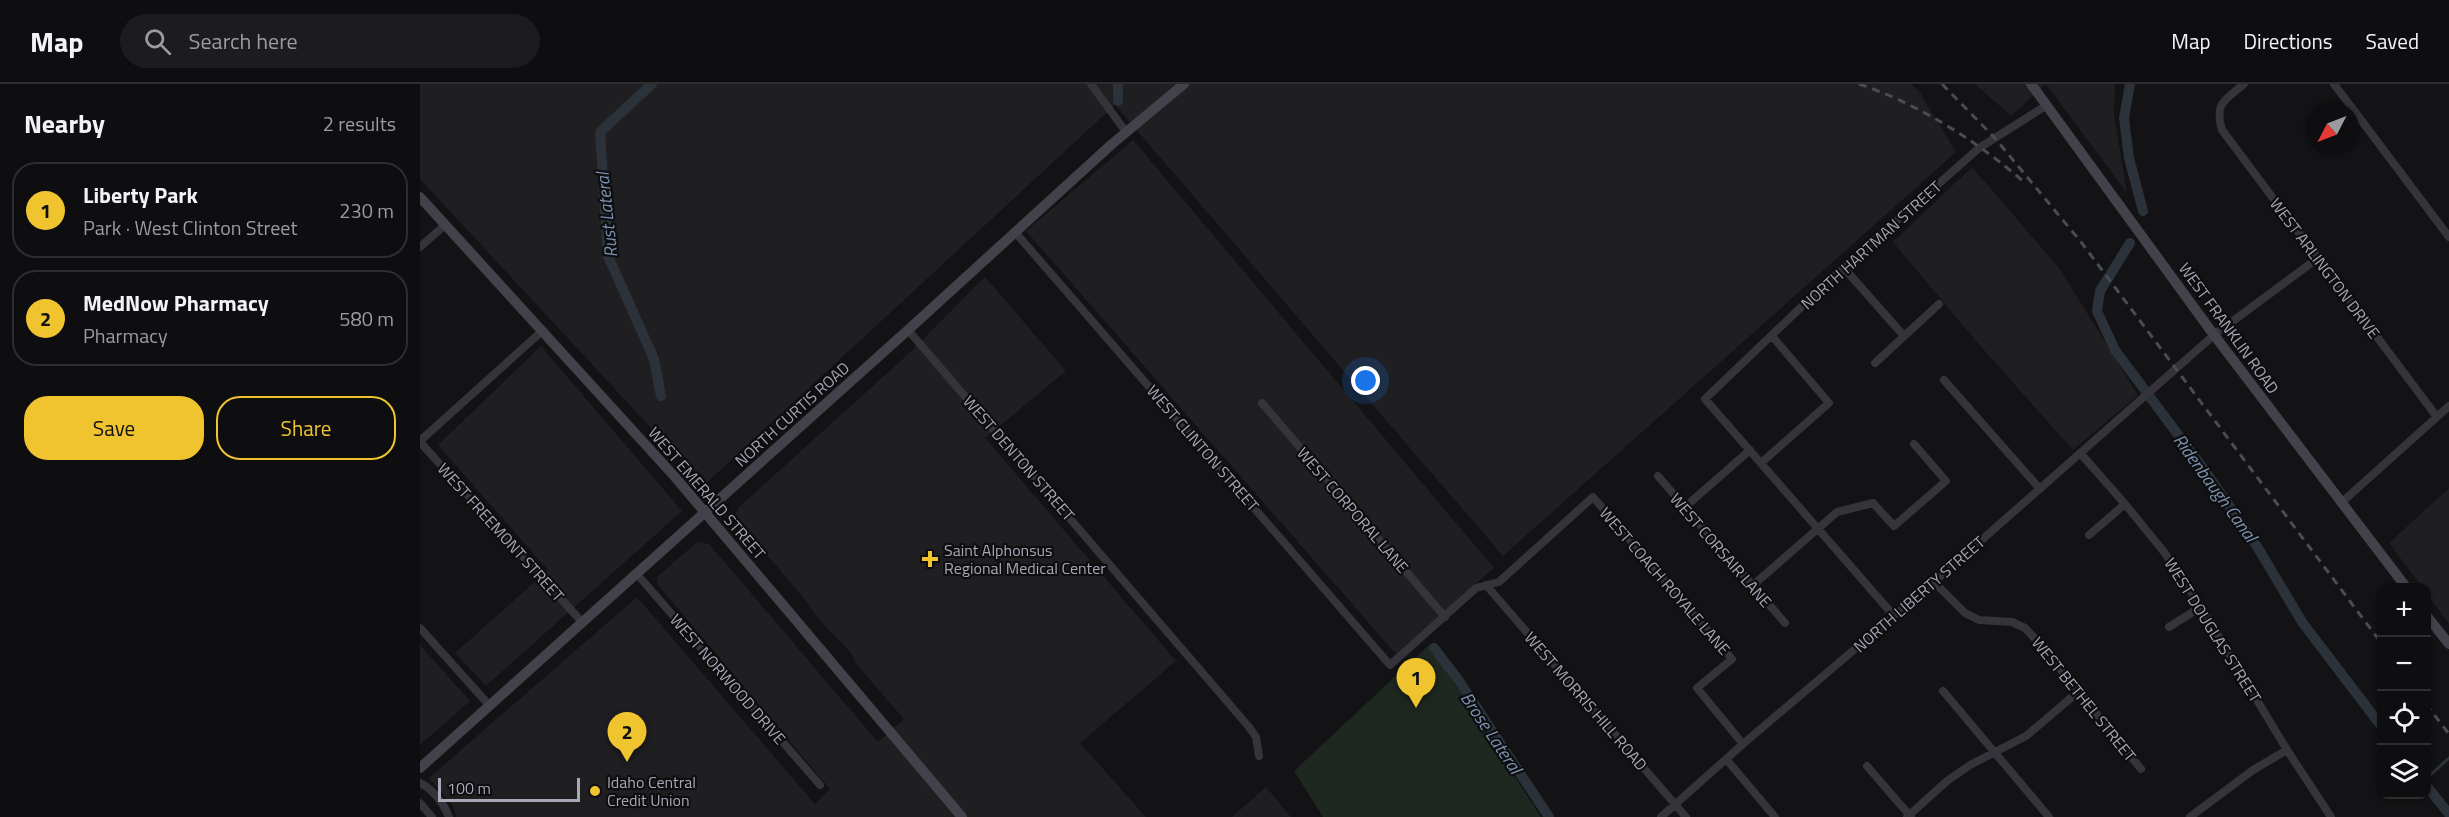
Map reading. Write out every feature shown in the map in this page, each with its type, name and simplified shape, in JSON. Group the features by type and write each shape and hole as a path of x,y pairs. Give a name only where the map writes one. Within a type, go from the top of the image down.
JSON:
{"main road":[{"name":"NORTH CURTIS ROAD","path":"420,768 1126,132 1184,84"},
{"name":"WEST FRANKLIN ROAD","path":"2031,84 2214,335 2402,583"},
{"name":"WEST EMERALD STREET","path":"420,197 704,511 962,817"},
{"path":"2431,620 2449,644"}],"street":[{"path":"1091,84 1126,132"},
{"name":"WEST ARLINGTON DRIVE","path":"2244,84 2222,103 2217,116 2222,130 2437,417"},
{"path":"2334,84 2449,237"},
{"name":"NORTH HARTMAN STREET","path":"1750,450 1705,399 1844,268 1979,148 2047,105"},
{"path":"420,247 445,225"},
{"name":"WEST CLINTON STREET","path":"1015,232 1390,665 1445,617"},
{"name":"NORTH LIBERTY STREET","path":"1661,817 1743,744 1935,582 2214,335 2318,258"},
{"path":"1844,268 1904,336"},
{"path":"1875,363 1939,304"},
{"name":"WEST DENTON STREET","path":"908,330 1249,727 1256,737 1259,756"},
{"path":"420,441 541,332"},
{"path":"1761,464 1829,402 1772,336"},
{"path":"1944,380 2040,489"},
{"name":"WEST CORPORAL LANE","path":"1262,403 1445,617"},
{"path":"2341,503 2449,406"},
{"name":"WEST FREEMONT STREET","path":"420,441 582,622"},
{"path":"1752,586 1837,512 1874,503 1894,526 1946,481 1914,444"},
{"path":"1685,507 1750,450 1894,616"},
{"name":"WEST DOUGLAS STREET","path":"2080,453 2126,504 2164,552 2201,607 2287,750 2331,817"},
{"name":"WEST CORSAIR LANE","path":"1658,476 1785,623"},
{"name":"WEST COACH ROYALE LANE","path":"1486,585 1499,582 1593,497 1731,658 1697,688 1743,744"},
{"path":"2089,535 2126,504"},
{"name":"WEST NORWOOD DRIVE","path":"636,573 820,785"},
{"name":"WEST BETHEL STREET","path":"1935,582 1965,613 1978,620 2012,622 2025,628 2141,769"},
{"path":"1445,617 1476,588 1486,585"},
{"name":"WEST MORRIS HILL ROAD","path":"1486,585 1686,817"},
{"path":"2169,627 2201,607"},
{"path":"420,628 489,705"},
{"path":"1943,691 2049,817"},
{"path":"1867,766 1909,816 1947,780 1970,765 2026,736 2079,691"},
{"path":"2190,817 2253,770 2287,750"},
{"path":"1726,759 1775,817"},
{"path":"420,783 428,786 446,809 449,817"},
{"path":"420,803 432,817"}],"shaded area":[{"path":"420,84 1911,84 1919,91 1956,152 1503,556 1115,105 704,485 420,179"},
{"path":"1975,84 2046,84 2011,116"},
{"path":"2046,84 2115,84 2114,114 2127,193"},
{"path":"1133,140 1494,568 1396,654 1026,231"},
{"path":"1972,167 2059,268 2138,395 2073,450 1977,342 1893,242"},
{"name":"Saint Alphonsus Regional Medical Center","path":"985,277 1066,371 985,438 1176,661 1080,743 1146,817 456,817 453,806 429,778 637,597 815,804 830,789 658,585 657,577 697,542 709,544 878,742 904,719 856,664 852,654 820,621 803,597 739,522 736,514 739,507 905,357"},
{"path":"541,346 682,511 486,686 455,653 548,570 438,445"},
{"path":"2449,488 2449,624 2431,599 2431,583 2419,583 2389,543"},
{"path":"420,645 470,701 420,745"},
{"path":"1429,645 1541,817 1323,817 1294,771"},
{"path":"1266,787 1291,817 1232,817"}],"waterway":[{"name":"Rust Lateral","path":"652,84 600,132 608,256 654,359 661,396"},
{"path":"1118,84 1118,101"},
{"name":"Ridenbaugh Canal","path":"2130,84 2124,118 2129,158 2143,211"},
{"name":"Ridenbaugh Canal","path":"2130,243 2100,291 2097,311 2115,350 2208,475 2258,548 2302,622 2377,720"},
{"name":"Brose Lateral","path":"1434,648 1457,678 1549,817"},
{"path":"2431,774 2449,758"},
{"name":"Ridenbaugh Canal","path":"2431,791 2449,814"}],"railway":[{"path":"1859,84 1903,102 1947,126 1988,153 2025,183"},
{"path":"1942,84 1994,137 2081,242 2377,637"},
{"path":"2431,711 2449,734"}],"place":[{"name":"Saint Alphonsus Regional Medical Center","path":"930,559"},
{"name":"Liberty Park","path":"1416,708"},
{"name":"MedNow Pharmacy","path":"627,762"},
{"name":"Idaho Central Credit Union","path":"595,791"}]}
